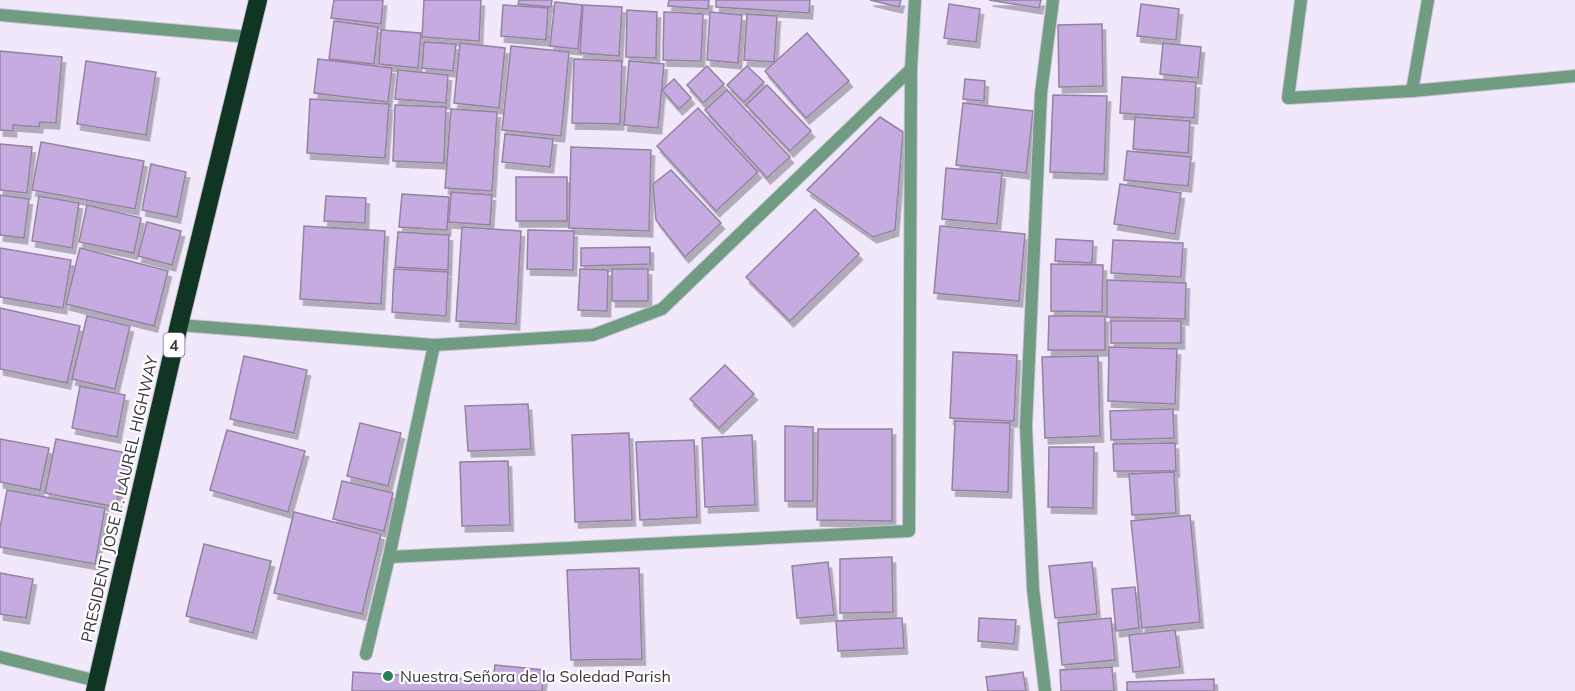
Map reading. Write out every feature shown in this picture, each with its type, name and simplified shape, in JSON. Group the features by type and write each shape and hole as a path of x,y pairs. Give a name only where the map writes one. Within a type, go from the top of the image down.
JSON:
{"highway":[{"name":"PRESIDENT JOSE P. LAUREL HIGHWAY","path":"96,686 179,325 258,0"}],"street":[{"path":"388,557 909,531 911,69 915,0"},
{"path":"1045,691 1033,589 1026,426 1041,93 1053,0"},
{"path":"1301,0 1288,98 1412,91 1575,76"},
{"path":"1412,91 1428,0"},
{"path":"0,15 249,37"},
{"path":"179,325 434,345 592,334 662,309 911,69"},
{"path":"366,654 434,345"},
{"path":"0,657 96,686"}],"building":[{"path":"334,0 383,0 381,24 331,18"},
{"path":"424,0 481,0 479,41 422,37"},
{"path":"519,0 552,0 551,7 518,4"},
{"path":"669,0 709,0 708,9 668,6"},
{"path":"716,0 810,0 809,13 716,7"},
{"path":"870,0 901,0 899,7"},
{"path":"989,0 1041,0 1039,8"},
{"path":"555,2 582,5 578,49 550,46"},
{"path":"949,4 980,9 976,42 944,38"},
{"path":"1141,4 1179,9 1176,40 1137,36"},
{"path":"503,5 548,8 546,40 501,36"},
{"path":"583,5 622,7 619,56 580,53"},
{"path":"627,10 657,12 656,58 626,57"},
{"path":"664,12 703,14 701,61 663,60"},
{"path":"710,12 742,15 738,63 707,60"},
{"path":"747,14 777,16 774,62 744,60"},
{"path":"334,21 378,27 374,64 329,59"},
{"path":"1102,24 1103,86 1059,87 1058,25"},
{"path":"381,30 421,33 418,68 379,64"},
{"path":"807,33 849,81 806,118 765,71"},
{"path":"424,42 456,44 453,71 422,68"},
{"path":"460,43 505,48 499,108 454,103"},
{"path":"1163,43 1201,47 1198,78 1160,74"},
{"path":"511,46 569,52 561,136 502,130"},
{"path":"0,51 62,57 56,123 40,122 39,127 13,125 13,131 0,130"},
{"path":"318,59 392,68 388,102 314,93"},
{"path":"574,59 622,61 620,124 572,123"},
{"path":"86,61 156,72 146,135 77,124"},
{"path":"629,61 664,64 658,128 624,125"},
{"path":"707,66 724,84 703,103 687,85"},
{"path":"747,66 764,82 744,102 727,85"},
{"path":"398,70 448,75 446,103 395,99"},
{"path":"1122,77 1196,82 1194,118 1120,113"},
{"path":"674,79 691,98 679,109 662,90"},
{"path":"965,79 985,81 984,101 963,99"},
{"path":"767,85 811,131 790,151 746,105"},
{"path":"727,90 790,157 767,178 705,110"},
{"path":"1053,95 1107,96 1104,174 1050,172"},
{"path":"310,99 389,104 385,158 307,153"},
{"path":"963,103 1033,111 1026,173 956,165"},
{"path":"395,105 446,107 444,163 393,161"},
{"path":"698,108 758,172 716,211 657,146"},
{"path":"451,109 497,112 492,191 445,188"},
{"path":"880,117 903,132 895,230 873,237 807,190"},
{"path":"1135,117 1190,121 1188,153 1133,149"},
{"path":"505,134 553,139 550,167 502,162"},
{"path":"41,142 144,161 135,209 32,190"},
{"path":"0,144 32,147 27,193 0,190"},
{"path":"571,147 651,150 649,231 569,228"},
{"path":"1127,151 1191,157 1188,186 1124,180"},
{"path":"151,164 186,172 177,217 142,210"},
{"path":"946,168 1002,173 997,224 942,219"},
{"path":"671,170 721,223 685,257 656,220 653,184"},
{"path":"516,177 567,177 567,221 516,221"},
{"path":"1120,184 1181,193 1175,234 1114,224"},
{"path":"451,192 492,195 490,225 449,222"},
{"path":"402,194 449,197 447,230 399,227"},
{"path":"0,195 29,199 24,238 0,235"},
{"path":"39,196 79,203 72,248 32,241"},
{"path":"326,196 366,198 365,223 324,221"},
{"path":"87,205 141,218 134,253 79,242"},
{"path":"815,209 859,254 790,321 746,277"},
{"path":"147,222 181,231 172,265 138,256"},
{"path":"304,226 385,231 381,304 300,299"},
{"path":"940,226 1025,234 1019,301 934,293"},
{"path":"462,227 521,231 516,324 456,321"},
{"path":"528,230 574,231 573,270 527,269"},
{"path":"398,232 449,235 448,270 395,267"},
{"path":"1056,239 1093,241 1092,263 1055,261"},
{"path":"1113,240 1183,243 1181,277 1111,273"},
{"path":"650,247 650,264 581,266 581,248"},
{"path":"0,248 71,260 63,308 0,297"},
{"path":"80,248 168,271 154,326 66,304"},
{"path":"1051,264 1103,265 1102,312 1051,311"},
{"path":"394,269 448,272 446,316 392,312"},
{"path":"580,269 608,270 607,311 578,310"},
{"path":"612,269 648,269 648,301 612,301"},
{"path":"1107,280 1186,283 1185,319 1107,317"},
{"path":"0,308 80,326 67,383 0,369"},
{"path":"87,316 130,326 115,389 72,379"},
{"path":"1049,316 1105,316 1105,350 1048,350"},
{"path":"1111,321 1181,321 1181,343 1111,343"},
{"path":"1109,347 1177,349 1175,404 1108,401"},
{"path":"953,352 1017,355 1014,421 950,418"},
{"path":"244,356 307,370 294,433 230,419"},
{"path":"1098,356 1100,436 1045,438 1042,357"},
{"path":"725,365 754,394 719,428 690,399"},
{"path":"80,386 125,395 117,437 72,428"},
{"path":"528,404 531,449 468,451 465,406"},
{"path":"1173,409 1174,438 1111,440 1110,411"},
{"path":"955,421 1010,423 1008,492 952,490"},
{"path":"360,423 401,433 388,486 347,476"},
{"path":"785,426 813,427 813,501 785,501"},
{"path":"818,429 892,429 892,521 817,520"},
{"path":"227,430 305,451 288,512 210,490"},
{"path":"629,433 632,520 575,522 572,435"},
{"path":"752,435 755,505 705,507 702,438"},
{"path":"0,439 49,448 40,490 0,482"},
{"path":"56,439 127,453 116,507 45,493"},
{"path":"694,440 697,517 640,520 636,442"},
{"path":"1175,443 1176,471 1114,471 1113,444"},
{"path":"1049,447 1094,447 1093,508 1048,507"},
{"path":"508,461 510,525 462,526 460,462"},
{"path":"1174,472 1176,513 1132,515 1129,474"},
{"path":"342,481 393,493 384,531 333,519"},
{"path":"7,490 105,508 95,564 0,547 0,528"},
{"path":"294,512 381,534 362,614 274,593"},
{"path":"1190,515 1200,622 1142,628 1131,521"},
{"path":"204,544 271,561 253,633 186,616"},
{"path":"892,557 893,612 840,613 840,559"},
{"path":"828,562 834,615 797,618 792,566"},
{"path":"1092,562 1097,614 1055,618 1049,566"},
{"path":"639,568 642,659 571,660 567,570"},
{"path":"0,573 33,579 26,618 0,614"},
{"path":"1135,587 1139,628 1116,631 1112,589"},
{"path":"902,618 904,648 838,651 836,621"},
{"path":"979,618 1016,620 1014,644 978,641"},
{"path":"1111,618 1115,660 1062,665 1058,623"},
{"path":"1175,630 1180,667 1133,672 1129,635"},
{"name":"Nuestra Señora de la Soledad Parish","path":"495,665 544,670 542,691 352,691 353,672 493,681"},
{"path":"1112,667 1114,691 1061,691 1060,670"},
{"path":"1023,672 1026,691 988,691 986,677"},
{"path":"1214,679 1214,691 1127,691 1127,682"}],"place":[{"name":"Nuestra Señora de la Soledad Parish","path":"388,676"}]}
